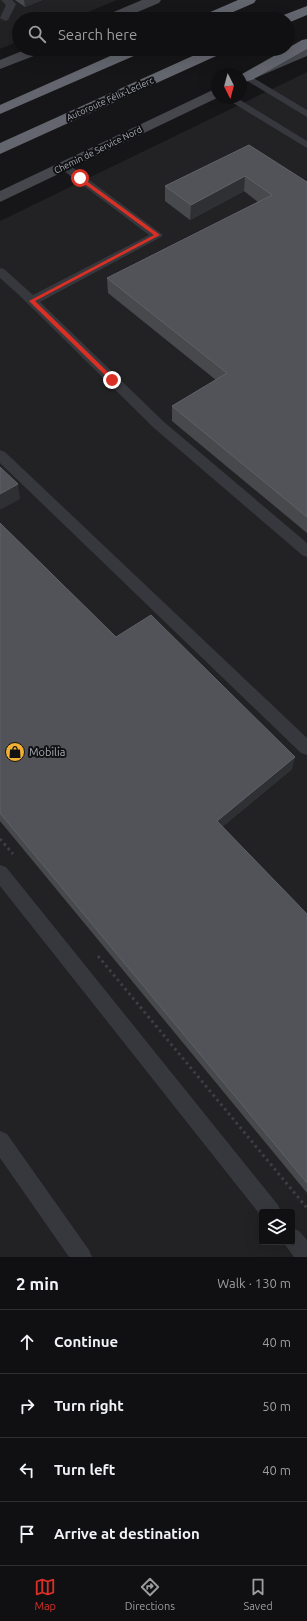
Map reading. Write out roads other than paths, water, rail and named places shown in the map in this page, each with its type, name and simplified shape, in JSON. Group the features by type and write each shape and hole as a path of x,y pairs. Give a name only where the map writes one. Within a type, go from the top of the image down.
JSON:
{"highway":[{"path":"222,12 249,0"},
{"path":"295,15 307,10"},
{"path":"295,49 307,42"},
{"path":"0,110 122,56"},
{"name":"Autoroute Félix-Leclerc","path":"0,149 205,56"},
{"path":"247,77 283,56"}],"main road":[{"path":"126,12 154,0"},
{"path":"247,78 307,51"},
{"path":"0,65 22,56"},
{"name":"Chemin de Service Nord","path":"0,197 211,95"}],"lane":[{"path":"6,0 11,4 6,18"},
{"path":"247,81 307,114"},
{"path":"240,104 307,145"},
{"path":"32,301 157,235 64,166"},
{"path":"0,272 32,301 159,425 307,551"},
{"path":"0,455 307,748"},
{"path":"0,873 269,1209"},
{"path":"0,1141 82,1257"},
{"path":"295,1242 307,1256"}],"place":[{"name":"Mobilia","path":"15,752"}]}
